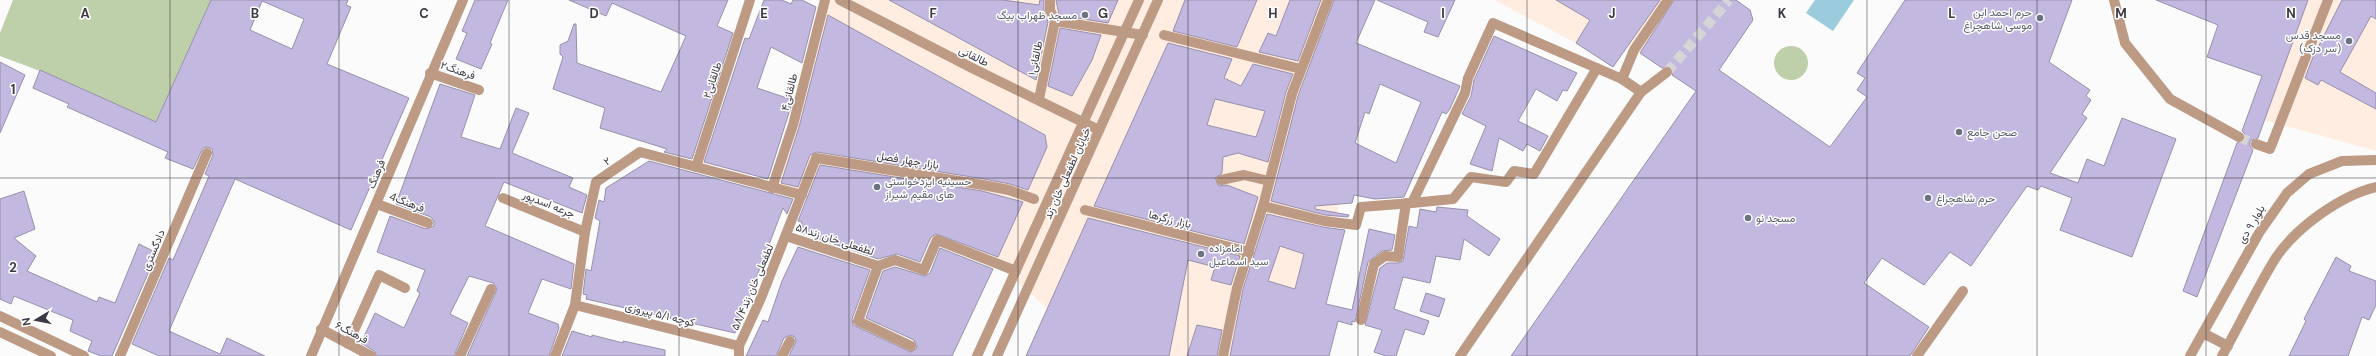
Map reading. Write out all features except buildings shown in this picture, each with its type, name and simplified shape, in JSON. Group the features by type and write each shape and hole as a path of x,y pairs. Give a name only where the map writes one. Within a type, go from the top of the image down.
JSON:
{"street":[{"name":"فرهنگ","path":"311,356 321,329 377,204 430,73 463,0"},
{"name":"طالقانی۲","path":"696,167 750,0"},
{"name":"طالقانی۴","path":"772,188 793,125 825,0"},
{"name":"طالقانی","path":"840,0 972,68 1039,100 1083,124 1099,130"},
{"path":"1050,0 1050,10 1055,21 1143,35"},
{"path":"977,356 1139,0"},
{"name":"خیابان لطفعلی خان زند","path":"997,356 1158,0"},
{"path":"1223,356 1237,288 1263,206 1301,69 1328,0"},
{"path":"1622,78 1634,50 1668,0"},
{"path":"2114,0 2125,43 2170,99 2239,137"},
{"path":"2256,144 2270,149 2328,0"},
{"name":"طالقانی۱","path":"1039,100 1055,21"},
{"path":"1361,320 1374,264 1385,256 1398,257 1409,203 1465,93 1468,78 1493,23 1622,78 1641,92"},
{"path":"1164,35 1301,69"},
{"path":"1263,206 1324,222 1356,225 1361,207 1453,198 1471,177 1506,182 1514,171 1534,174 1597,68"},
{"path":"1460,356 1641,92 1667,72"},
{"name":"فرهنگ۲","path":"430,73 479,90"},
{"name":"۲","path":"555,356 575,305 585,232 596,182 640,152 677,167 696,167 802,195"},
{"name":"دادگستری","path":"120,356 207,153"},
{"name":"بازار چهار فصل","path":"802,195 816,158 1009,190 1034,200"},
{"name":"بلوار ۹ دی","path":"2190,356 2259,233 2287,192 2309,174 2342,160 2376,160"},
{"path":"1221,180 1244,175 1269,181"},
{"path":"2222,356 2276,258 2287,244 2316,218 2343,199 2376,187"},
{"name":"لطفعلی خان زند۵۸/۴","path":"739,351 802,195"},
{"name":"جرعه اسدپور","path":"503,198 585,232"},
{"name":"فرهنگ4","path":"377,204 428,223"},
{"name":"بازار زرگرها","path":"1085,210 1249,252"},
{"name":"لطفعلی خان زند۵۸","path":"786,236 878,266 895,260 924,270 937,240 1016,271"},
{"path":"878,266 858,321 911,346"},
{"path":"348,344 379,275 406,288"},
{"path":"460,356 491,289"},
{"path":"1917,356 1964,291"},
{"name":"کوچه ۵/۱ پیروزی","path":"575,305 739,351"},
{"path":"0,316 84,356"},
{"name":"فرهنگ۶","path":"321,329 371,356"},
{"path":"0,332 51,356"},
{"path":"2203,333 2228,346"},
{"path":"782,356 790,341"}],"shaded area":[{"path":"827,0 1375,0 1345,68 1343,192 1335,219 1319,225 1310,255 1304,254 1294,295 1268,356 1094,356 1048,309 996,264 811,199 772,191"},
{"path":"1494,0 1678,0 1641,54 1627,45 1576,43"},
{"path":"2308,0 2376,0 2376,151 2264,120"}],"green space":[{"path":"13,0 211,0 156,122 40,71 0,56 0,33"},
{"path":"1788,46 1794,46 1798,47 1805,53 1808,63 1807,70 1801,77 1794,80 1788,80 1784,79 1777,73 1774,66 1774,60 1775,56 1781,49"}],"water":[{"path":"1815,0 1854,0 1833,31 1806,13"}],"tunnel":[{"path":"1667,72 1729,0"},
{"path":"2239,137 2256,144"}],"place":[{"name":"مسجد ظهراب بیگ","path":"1085,15"},
{"name":"حرم احمد ابن موسی شاهچراغ","path":"2040,18"},
{"name":"مسجد قدس (سر دزک)","path":"2349,41"},
{"name":"صحن جامع","path":"1959,132"},
{"name":"حسینیه ایزدخواستی های مقیم شیراز","path":"877,187"},
{"name":"حرم شاهچراغ","path":"1928,198"},
{"name":"مسجد نو","path":"1748,218"},
{"name":"امامزاده سید اسماعیل","path":"1201,254"}]}
